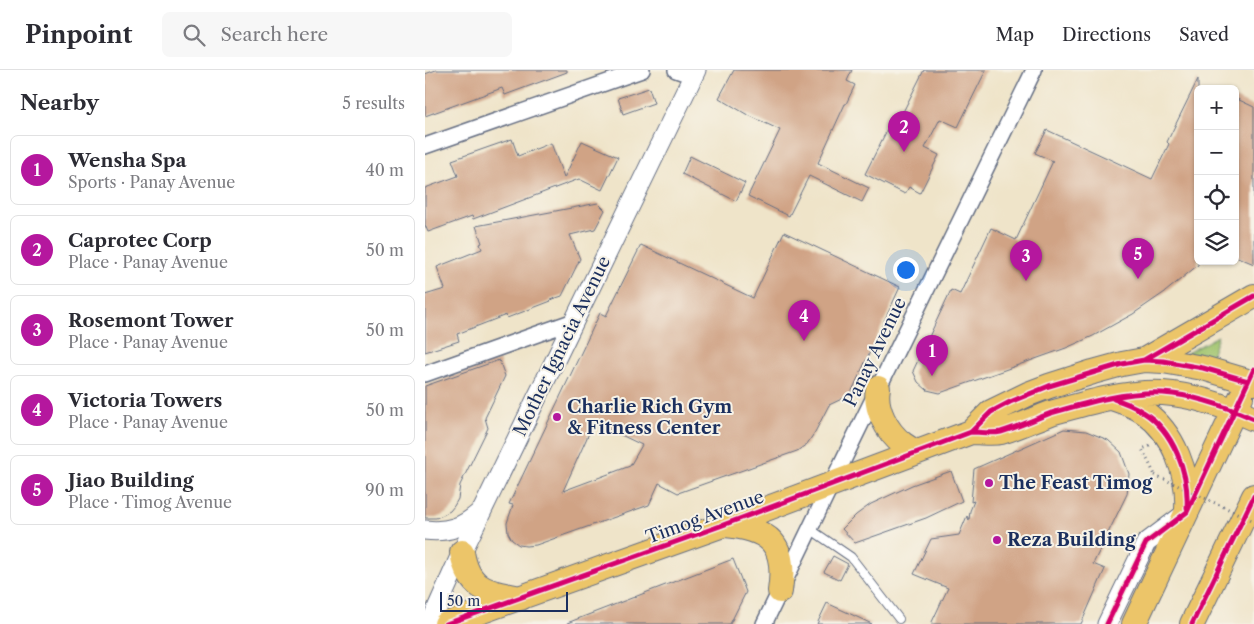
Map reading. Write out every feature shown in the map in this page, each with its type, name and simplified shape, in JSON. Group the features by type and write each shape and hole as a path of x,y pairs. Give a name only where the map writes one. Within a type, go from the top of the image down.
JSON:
{"main road":[{"path":"1144,360 1254,296"},
{"name":"Timog Avenue","path":"971,432 991,412 1028,394 1122,364 1144,360 1163,361 1252,378"},
{"path":"1134,624 1187,512 1244,415 1252,378"},
{"path":"879,388 877,394 879,408 888,428 904,445 917,452"},
{"name":"Timog Avenue","path":"447,624 723,525 971,432 1000,432 1050,414 1092,402 1133,394 1163,393 1189,397 1244,415"},
{"path":"1112,398 1145,412 1169,438 1183,470 1187,491 1187,512"},
{"path":"1192,624 1249,521 1254,496"},
{"path":"723,525 758,531 773,544 781,564 780,591"},
{"path":"462,552 466,568 480,586 494,593 521,598"}],"street":[{"path":"425,146 642,70"},
{"name":"Panay Avenue","path":"765,624 809,529 1034,70"},
{"name":"Mother Ignacia Avenue","path":"430,624 462,552 574,320 688,72"},
{"path":"425,374 574,320"},
{"path":"425,530 453,529 467,522 483,509"},
{"path":"1107,624 1146,543 1187,512"}],"lane":[{"path":"809,529 851,557 899,620"}],"path":[{"path":"1143,449 1155,475 1249,521"}],"green space":[{"path":"1218,336 1211,356 1185,354"}],"building":[{"path":"436,70 567,70 567,72 505,95 502,88 425,116 425,74"},
{"path":"734,70 852,70 847,81 855,85 818,163 869,188 862,202 809,176 789,216 748,196 780,130 746,114 719,98"},
{"path":"924,70 986,70 958,127 940,119 925,148 939,155 920,193 909,187 905,194 865,174 895,114 901,116"},
{"path":"1194,87 1194,265 1198,265 1165,292 1133,314 1093,336 1066,348 940,393 927,390 918,382 913,371 951,290 960,294 991,228 1016,240 1053,161 1035,153 1047,130 1152,179 1169,144 1167,142"},
{"path":"649,88 654,103 623,114 618,98"},
{"path":"1239,100 1254,107 1254,264 1239,258"},
{"path":"512,139 518,156 551,143 564,178 582,141 618,157 602,190 579,179 473,219 472,216 428,232 425,225 425,188 458,176 452,160"},
{"path":"690,156 745,183 736,201 682,174"},
{"path":"598,203 605,210 595,229 570,235 580,259 562,296 507,318 506,315 457,334 459,341 425,352 425,295 445,289 437,267 482,249 480,244 482,243 476,226"},
{"path":"784,232 900,287 850,395 829,405 807,444 797,451 678,493 659,483 649,505 536,545 519,545 512,540 508,533 507,523 513,505 509,504 600,313 606,316 641,245 753,298","holes":["594,422 642,445 630,466 563,491"]},
{"path":"499,360 505,376 485,418 488,428 460,485 458,499 450,511 436,518 425,518 425,386"},
{"path":"1064,429 1086,431 1108,440 1121,452 1129,474 1127,494 1093,564 1105,569 1081,624 931,624 948,588 914,574 931,539 959,535 967,516 969,520 974,501 971,502 974,469"},
{"path":"951,471 962,501 926,518 855,543 842,529 871,504 912,485"},
{"path":"833,556 848,564 840,580 824,572"},
{"path":"733,559 746,592 730,624 567,624 567,623"},
{"path":"827,603 872,624 817,624"}],"cycle path":[{"path":"1144,360 1254,296"},
{"path":"971,432 991,412 1010,402 1049,386 1122,364 1144,360 1163,361 1203,368 1248,381"},
{"path":"1107,624 1146,543 1187,512 1254,369"},
{"path":"446,624 723,525 971,432 1001,432 1078,405 1107,398 1149,393 1175,394 1198,399 1254,419"},
{"path":"1114,399 1129,404 1154,420 1171,441 1182,467 1187,495 1187,508"},
{"path":"1192,624 1254,496"}],"place":[{"name":"Caprotec Corp","path":"904,152"},
{"name":"Jiao Building","path":"1138,279"},
{"name":"Rosemont Tower","path":"1026,281"},
{"name":"Victoria Towers","path":"804,341"},
{"name":"Wensha Spa","path":"932,376"},
{"name":"Charlie Rich Gym & Fitness Center","path":"557,417"},
{"name":"The Feast Timog","path":"989,483"},
{"name":"Reza Building","path":"997,540"}]}
